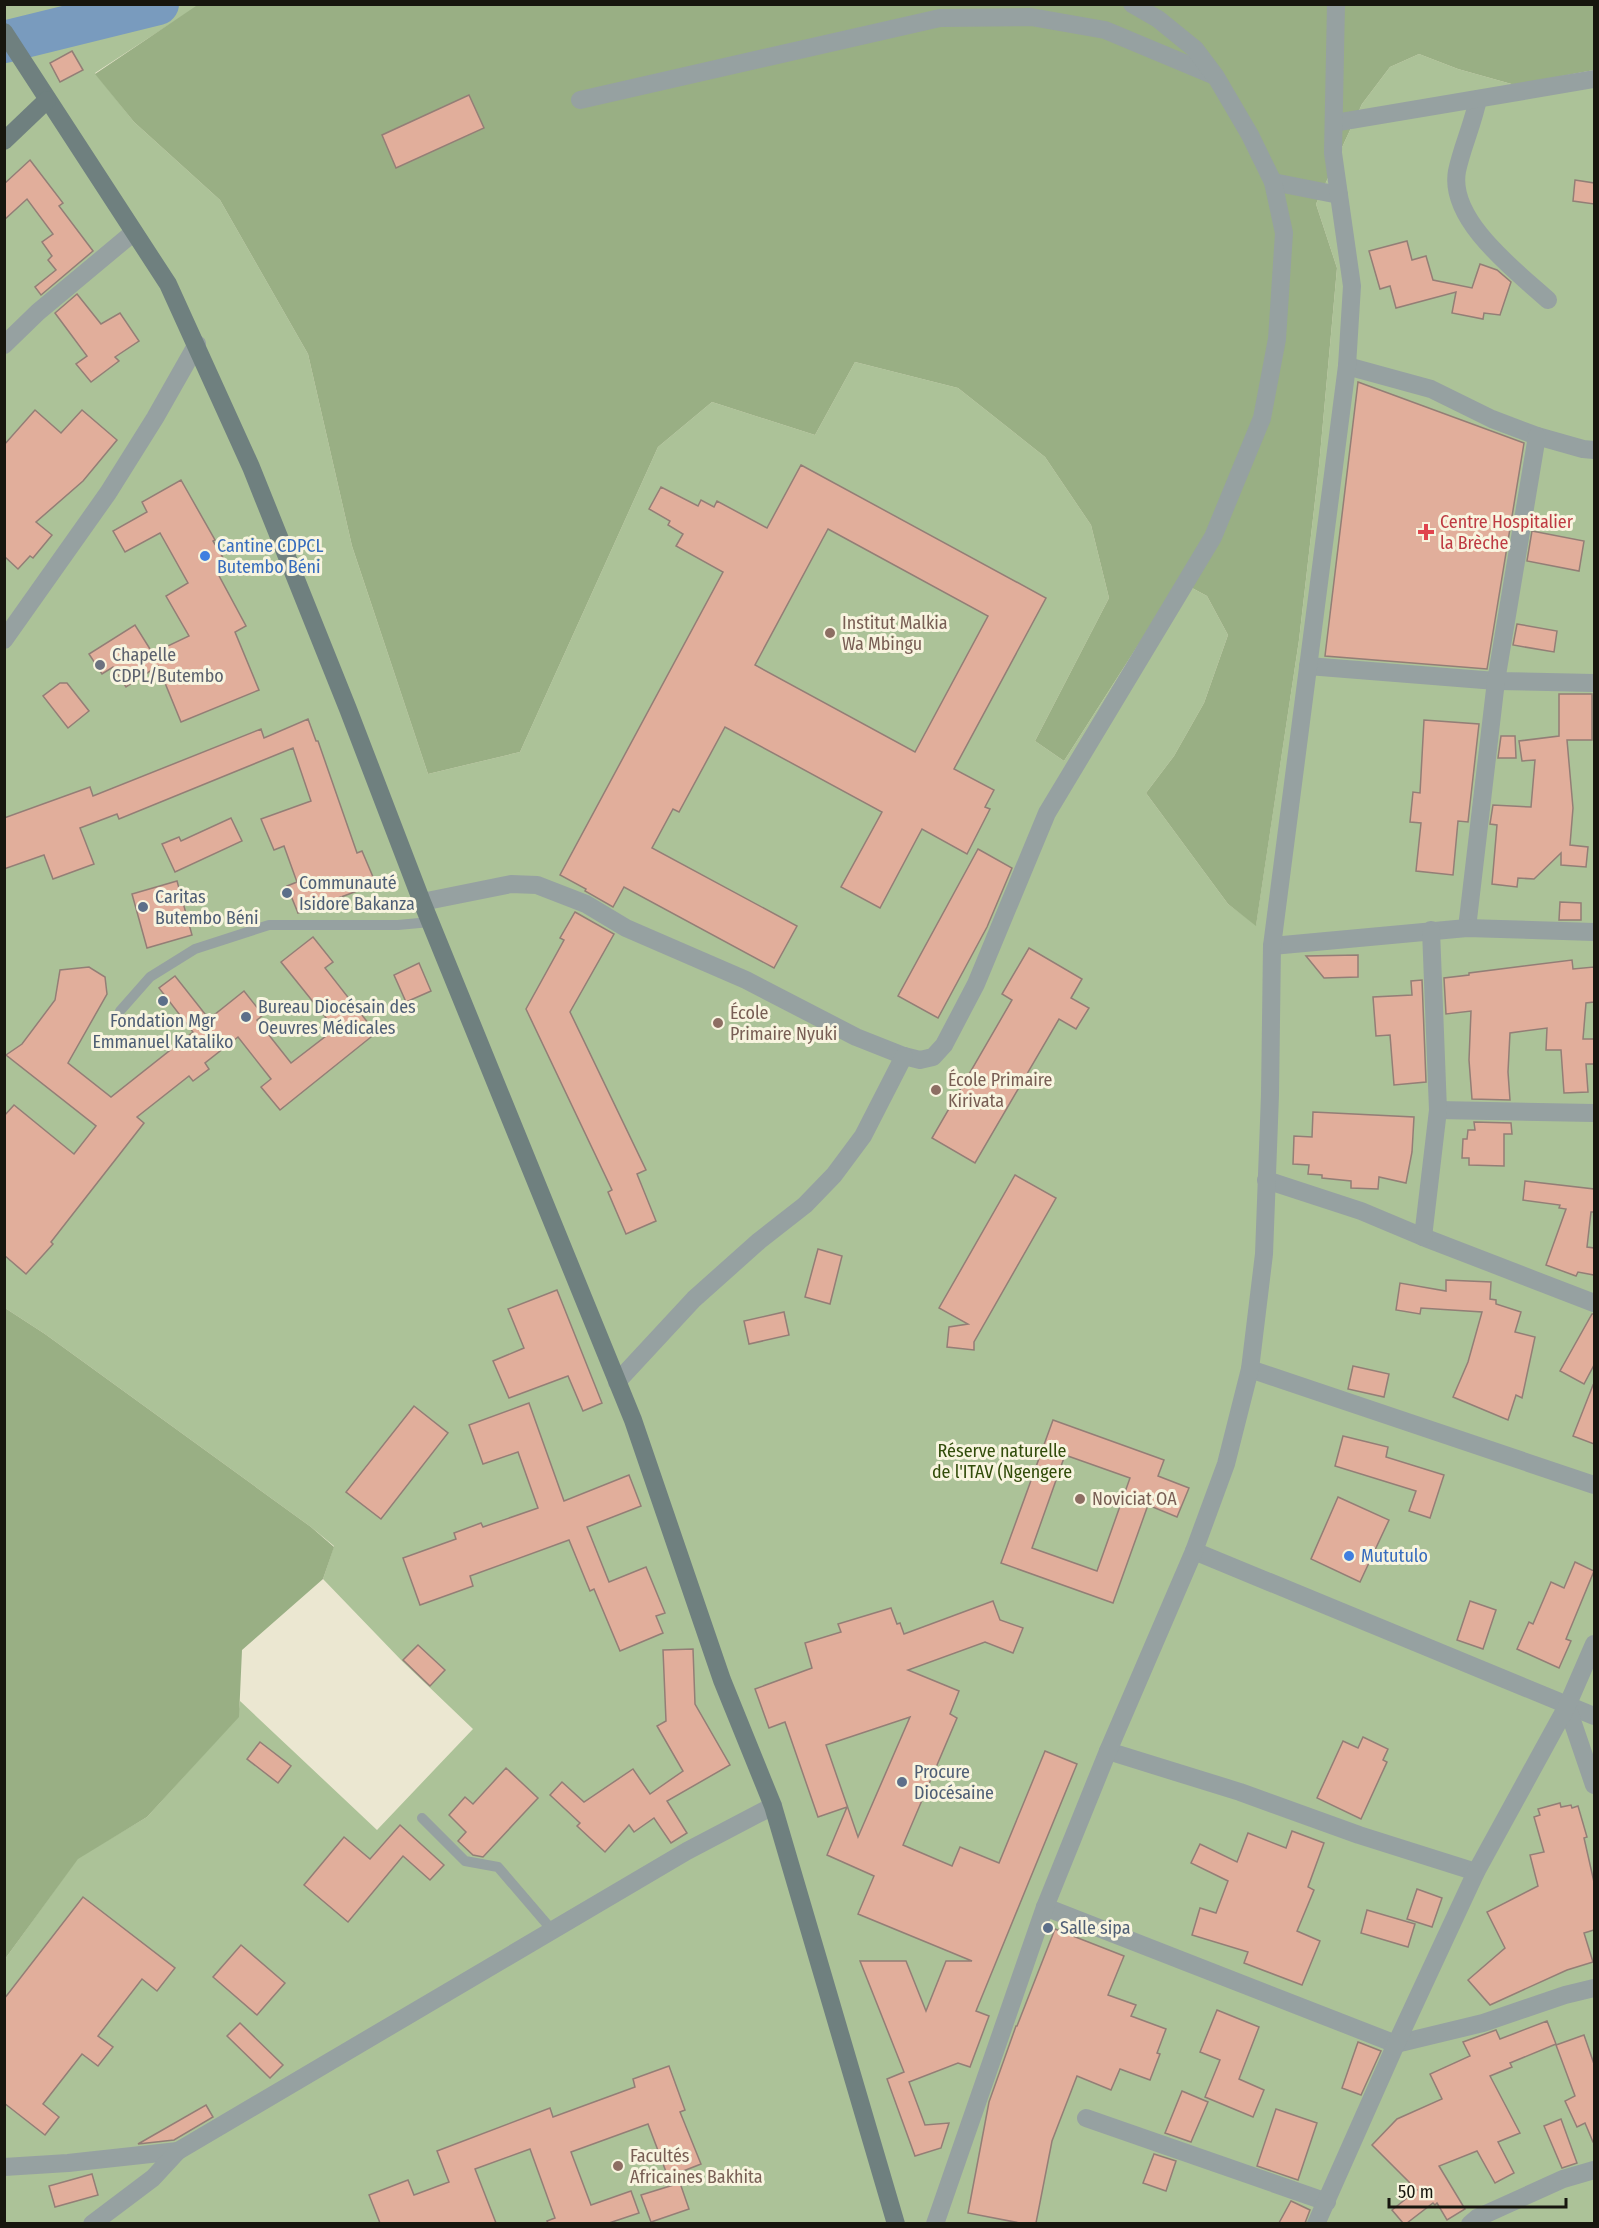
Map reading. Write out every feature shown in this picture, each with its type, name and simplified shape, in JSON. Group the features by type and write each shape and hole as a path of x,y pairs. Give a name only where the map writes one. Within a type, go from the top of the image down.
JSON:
{"street":[{"path":"422,902 511,884 537,885 586,904 626,928 746,980 856,1037 904,1056 920,1060 933,1057 944,1045 976,984 1047,813 1213,537 1262,418 1277,339 1284,233 1273,182 1250,135 1216,76 1195,50 1158,19 1132,4"},
{"path":"938,2222 1046,1907 1108,1751 1194,1551 1226,1464 1250,1369 1264,1254 1270,1095 1272,946 1347,366 1352,286 1333,153 1336,4"},
{"path":"580,100 940,18 1031,17 1106,30 1216,76"},
{"path":"4,32 26,62 47,100 168,284 251,467 430,922 633,1420 722,1680 773,1806 896,2223"},
{"path":"1334,123 1594,79"},
{"path":"1478,99 1457,172 1458,193 1465,210 1488,245 1548,300"},
{"path":"4,141 47,100"},
{"path":"1273,182 1339,195"},
{"path":"4,345 38,312 134,232"},
{"path":"4,640 108,493 155,418 196,345"},
{"path":"1347,366 1431,389 1492,419 1537,436 1594,450"},
{"path":"1467,928 1496,681 1537,436"},
{"path":"1308,666 1496,681 1594,683"},
{"path":"1272,946 1467,928 1594,932"},
{"path":"1422,1237 1438,1110 1431,930"},
{"path":"617,1382 694,1299 759,1240 805,1205 834,1175 863,1136 904,1056"},
{"path":"1438,1110 1594,1113"},
{"path":"1266,1180 1361,1211 1594,1303"},
{"path":"1250,1369 1594,1485"},
{"path":"1194,1551 1594,1716"},
{"path":"1316,2223 1476,1872 1567,1706 1594,1644"},
{"path":"1567,1706 1594,1785"},
{"path":"1108,1751 1240,1792 1359,1835 1476,1872"},
{"path":"92,2223 153,2178 178,2151 687,1851 773,1806"},
{"path":"1046,1907 1396,2044 1483,2023 1565,1995 1594,1988"},
{"path":"1086,2118 1326,2202"},
{"path":"4,2167 178,2151"},
{"path":"1476,2222 1563,2179 1594,2170"}],"lane":[{"path":"120,1011 150,977 195,949 269,925 398,925 430,922"},
{"path":"422,1818 465,1861 498,1867 552,1930"}],"green space":[{"path":"199,4 1594,5 1594,70 1515,85 1458,69 1419,54 1390,67 1362,104 1316,204 1337,268 1319,466 1299,640 1256,926 1228,904 1146,793 1174,756 1204,703 1228,635 1207,596 1179,581 1064,761 1035,741 1109,598 1091,525 1045,457 958,388 855,362 815,435 712,402 658,447 520,752 428,774 352,546 308,354 220,200 134,122 95,74"},
{"name":"Réserve naturelle de l'ITAV (Ngengere","path":"5,5 199,5 95,73 134,122 220,200 308,354 352,546 428,774 520,752 658,447 712,402 815,435 855,362 958,388 1045,457 1091,525 1109,598 1035,741 1064,761 1179,581 1207,596 1228,635 1204,703 1174,756 1146,793 1228,904 1256,925 1299,640 1319,466 1337,268 1316,204 1362,104 1390,67 1419,54 1458,69 1515,85 1594,70 1594,2223 5,2224 5,1959 78,1858 147,1817 238,1717 240,1701 377,1830 473,1729 402,1661 323,1579 334,1546 45,1334 5,1308"},
{"path":"5,1308 45,1334 311,1527 334,1547 323,1579 242,1650 239,1717 147,1817 78,1859 5,1959"}],"building":[{"path":"72,51 83,70 60,82 50,63"},
{"path":"469,95 484,128 396,168 382,135"},
{"path":"30,160 63,203 59,206 93,251 41,295 35,287 56,270 48,260 52,256 42,242 53,234 27,199 4,220 4,184"},
{"path":"1575,180 1594,183 1594,204 1573,201"},
{"path":"1407,241 1412,260 1426,256 1433,280 1472,288 1480,264 1497,270 1511,282 1500,315 1484,313 1483,319 1452,313 1456,292 1396,308 1390,286 1380,289 1369,251"},
{"path":"77,294 101,324 120,313 139,341 115,357 119,361 91,382 76,364 87,356 55,313"},
{"name":"Centre Hospitalier la Brèche","path":"1358,382 1524,443 1487,669 1325,656"},
{"path":"35,410 61,433 82,410 117,440 83,481 36,522 52,535 33,558 30,556 18,569 4,556 4,445"},
{"path":"801,465 1046,598 954,769 994,790 985,807 990,809 967,854 922,829 880,908 841,887 882,812 725,727 679,812 673,809 652,848 797,926 774,968 624,887 613,907 560,875 723,572 676,546 683,534 668,525 670,521 649,509 661,487 698,506 701,500 714,507 717,501 767,528","holes":["828,529 988,616 915,752 755,665"]},
{"path":"181,480 228,566 217,572 246,626 235,632 259,690 181,722 158,666 126,687 113,667 102,674 89,654 135,625 155,657 153,653 189,636 166,596 188,583 160,533 125,552 113,531 147,512 142,502"},
{"path":"1532,531 1584,541 1579,571 1527,561"},
{"path":"1517,624 1557,631 1554,652 1513,645"},
{"path":"60,683 67,683 89,711 68,728 43,696"},
{"path":"1559,694 1592,694 1592,740 1567,740 1573,808 1570,845 1588,847 1586,867 1561,865 1561,853 1534,879 1518,878 1517,887 1492,884 1497,825 1490,824 1493,805 1531,807 1535,760 1522,761 1519,741 1559,736"},
{"path":"308,719 316,741 318,741 357,853 362,851 376,884 298,913 287,886 297,882 284,846 274,850 261,819 311,801 293,748 119,819 117,814 80,828 94,864 53,879 44,855 4,869 4,818 90,787 93,796 261,729 264,738"},
{"path":"1424,720 1479,724 1468,822 1458,821 1453,875 1416,871 1421,823 1410,822 1413,792 1420,793"},
{"path":"1501,736 1515,736 1516,758 1498,758"},
{"path":"231,818 242,841 175,872 162,844 179,837 181,841"},
{"path":"978,849 1012,868 987,927 938,1018 898,996"},
{"path":"177,881 192,935 147,948 132,894"},
{"path":"1560,902 1581,903 1581,920 1559,920"},
{"path":"575,912 614,934 570,1012 646,1170 637,1174 656,1221 626,1234 608,1192 612,1190 526,1009 564,940 560,938"},
{"path":"313,937 333,962 325,968 376,1033 280,1110 261,1087 271,1079 238,1037 205,1063 209,1069 193,1081 189,1076 137,1117 144,1123 51,1242 53,1244 26,1274 4,1255 4,1116 14,1105 74,1154 96,1126 6,1055 22,1044 55,1000 60,970 89,967 105,977 107,994 68,1063 111,1097 193,1032 159,988 175,976 209,1019 244,991 263,1015 257,1020 291,1063 335,1029 281,962"},
{"path":"1029,948 1082,979 1071,998 1089,1008 1076,1029 1059,1019 975,1163 932,1138 1012,1000 1002,994"},
{"path":"1358,955 1358,977 1324,978 1306,956"},
{"path":"1572,960 1573,969 1594,967 1594,1002 1586,1003 1583,1039 1594,1039 1594,1064 1586,1064 1588,1092 1564,1093 1561,1050 1546,1050 1547,1028 1510,1033 1508,1072 1510,1100 1472,1099 1469,1060 1471,1011 1446,1014 1444,978"},
{"path":"419,963 431,991 406,1002 394,975"},
{"path":"1422,980 1426,1082 1394,1085 1390,1035 1376,1036 1373,997 1412,995 1411,981"},
{"path":"1313,1112 1414,1117 1412,1152 1406,1183 1379,1177 1378,1189 1351,1188 1351,1181 1308,1174 1309,1165 1293,1164 1294,1136 1312,1137"},
{"path":"1474,1122 1511,1123 1512,1134 1504,1134 1504,1166 1469,1165 1469,1158 1462,1158 1463,1139 1467,1139 1468,1130 1475,1130"},
{"path":"1015,1175 1056,1198 974,1342 974,1350 947,1347 949,1327 968,1324 939,1308"},
{"path":"1525,1181 1594,1189 1594,1212 1591,1212 1587,1247 1594,1248 1594,1275 1578,1272 1576,1276 1546,1265 1566,1209 1559,1208 1560,1205 1523,1200"},
{"path":"818,1249 842,1256 830,1304 805,1297"},
{"path":"1446,1280 1491,1282 1490,1299 1496,1300 1496,1304 1521,1312 1515,1332 1535,1337 1522,1398 1516,1395 1508,1420 1453,1397 1468,1362 1482,1312 1421,1308 1420,1314 1396,1310 1400,1283 1446,1291"},
{"path":"557,1290 602,1403 583,1411 568,1376 509,1398 493,1361 524,1348 508,1309"},
{"path":"784,1312 789,1335 749,1344 744,1321"},
{"path":"1594,1314 1594,1365 1584,1384 1560,1371"},
{"path":"1353,1366 1389,1374 1384,1397 1348,1389"},
{"path":"1594,1386 1594,1444 1573,1436"},
{"path":"529,1403 564,1501 629,1475 641,1506 587,1527 609,1582 646,1567 665,1613 656,1616 663,1633 620,1651 594,1589 590,1591 569,1540 470,1576 473,1586 420,1605 403,1558 456,1539 454,1533 481,1523 483,1527 538,1508 518,1452 483,1464 469,1425"},
{"path":"414,1406 448,1433 381,1519 346,1492"},
{"path":"1053,1420 1164,1460 1158,1476 1189,1488 1177,1517 1148,1505 1113,1603 1001,1563","holes":["1065,1455 1130,1478 1097,1571 1032,1548"]},
{"path":"1343,1436 1388,1447 1386,1457 1444,1475 1430,1518 1409,1511 1416,1491 1335,1466"},
{"path":"1338,1497 1389,1520 1360,1582 1311,1559"},
{"path":"1575,1562 1594,1571 1566,1639 1571,1641 1559,1668 1517,1649 1529,1622 1533,1624 1551,1582 1564,1588"},
{"path":"993,1601 1000,1620 1023,1628 1013,1653 985,1642 908,1670 959,1691 950,1714 957,1718 903,1845 952,1866 960,1847 999,1863 1045,1751 1077,1764 976,2011 989,2016 970,2067 958,2063 909,2082 925,2125 949,2123 941,2148 915,2156 887,2079 904,2072 860,1961 906,1961 926,2011 946,1961 972,1961 858,1914 874,1876 827,1855 847,1807 818,1817 785,1722 769,1728 755,1689 812,1668 805,1643 841,1632 838,1624 891,1608 904,1634","holes":["910,1717 858,1837 826,1745"]},
{"path":"1470,1601 1496,1610 1483,1649 1457,1640"},
{"path":"418,1645 445,1670 430,1686 403,1660"},
{"path":"693,1649 695,1704 730,1765 667,1801 687,1833 671,1843 654,1818 634,1832 629,1825 605,1852 577,1826 580,1823 550,1795 562,1782 584,1802 633,1769 650,1794 683,1771 657,1726 666,1721 663,1650"},
{"path":"1363,1737 1388,1749 1383,1760 1387,1762 1361,1819 1317,1798 1343,1741 1358,1748"},
{"path":"260,1742 291,1766 278,1783 247,1759"},
{"path":"506,1768 538,1798 483,1857 473,1855 458,1841 466,1832 449,1815 465,1797 473,1804"},
{"path":"1560,1803 1561,1807 1578,1806 1587,1837 1584,1838 1594,1882 1594,1930 1584,1933 1593,1962 1567,1970 1490,2005 1468,1980 1505,1948 1487,1912 1538,1886 1530,1855 1544,1852 1534,1817 1540,1815 1538,1809"},
{"path":"400,1825 444,1865 430,1880 403,1856 348,1922 304,1885 344,1837 370,1859"},
{"path":"1292,1831 1324,1843 1308,1887 1314,1890 1297,1931 1320,1941 1302,1985 1244,1963 1248,1952 1192,1935 1200,1908 1216,1913 1228,1881 1191,1863 1200,1844 1237,1862 1248,1833 1286,1848"},
{"path":"1417,1889 1442,1898 1432,1927 1407,1919"},
{"path":"83,1897 175,1968 157,1991 142,1979 98,2036 113,2047 98,2066 82,2054 43,2104 59,2117 45,2135 4,2103 4,1999"},
{"path":"1367,1910 1415,1924 1408,1947 1361,1933"},
{"path":"1055,1929 1124,1956 1108,1995 1136,2005 1131,2016 1166,2029 1157,2053 1160,2054 1150,2080 1120,2069 1111,2090 1077,2076 1052,2141 1036,2223 1020,2223 968,2213 989,2102 1016,2026"},
{"path":"241,1945 285,1983 257,2015 213,1977"},
{"path":"1217,2010 1259,2027 1239,2079 1264,2090 1253,2117 1205,2097 1220,2060 1200,2052"},
{"path":"1547,2021 1556,2044 1510,2063 1512,2067 1490,2076 1520,2133 1498,2142 1514,2173 1495,2183 1477,2151 1439,2166 1465,2209 1447,2220 1437,2203 1435,2205 1433,2203 1407,2223 1403,2223 1392,2210 1417,2190 1372,2145 1397,2119 1442,2099 1430,2074 1470,2056 1463,2042 1496,2030 1500,2039"},
{"path":"240,2023 283,2065 270,2078 227,2036"},
{"path":"1584,2035 1594,2064 1594,2142 1585,2123 1577,2127 1565,2101 1575,2096 1556,2045"},
{"path":"1358,2042 1381,2051 1361,2095 1342,2088"},
{"path":"669,2066 685,2110 680,2112 701,2164 668,2177 648,2124 571,2152 591,2205 631,2191 639,2213 609,2223 548,2223 547,2221 555,2218 530,2149 475,2169 496,2223 380,2223 369,2195 408,2180 414,2195 449,2182 437,2151 550,2108 553,2117 635,2087 633,2079"},
{"path":"1182,2091 1208,2102 1191,2142 1165,2133"},
{"path":"206,2105 213,2117 174,2140 138,2144"},
{"path":"1276,2109 1317,2123 1298,2180 1257,2166"},
{"path":"1561,2119 1577,2163 1562,2168 1544,2126"},
{"path":"1154,2154 1176,2161 1166,2191 1143,2183"},
{"path":"92,2174 98,2195 55,2207 49,2186"},
{"path":"680,2183 689,2209 651,2222 641,2195"},
{"path":"1291,2201 1310,2210 1305,2223 1279,2223"}],"waterway":[{"path":"4,42 158,4"}],"place":[{"name":"Centre Hospitalier la Brèche","path":"1426,532"},
{"name":"Cantine CDPCL Butembo Béni","path":"205,556"},
{"name":"Institut Malkia Wa Mbingu","path":"830,633"},
{"name":"Chapelle CDPL/Butembo","path":"100,665"},
{"name":"Communauté Isidore Bakanza","path":"287,893"},
{"name":"Caritas Butembo Béni","path":"143,907"},
{"name":"Fondation Mgr Emmanuel Kataliko","path":"163,1001"},
{"name":"Bureau Diocésain des Oeuvres Médicales","path":"246,1017"},
{"name":"École Primaire Nyuki","path":"718,1023"},
{"name":"École Primaire Kirivata","path":"936,1090"},
{"name":"Noviciat OA","path":"1080,1499"},
{"name":"Mututulo","path":"1349,1556"},
{"name":"Procure Diocésaine","path":"902,1782"},
{"name":"Salle sipa","path":"1048,1928"},
{"name":"Facultés Africaines Bakhita","path":"618,2166"}]}
